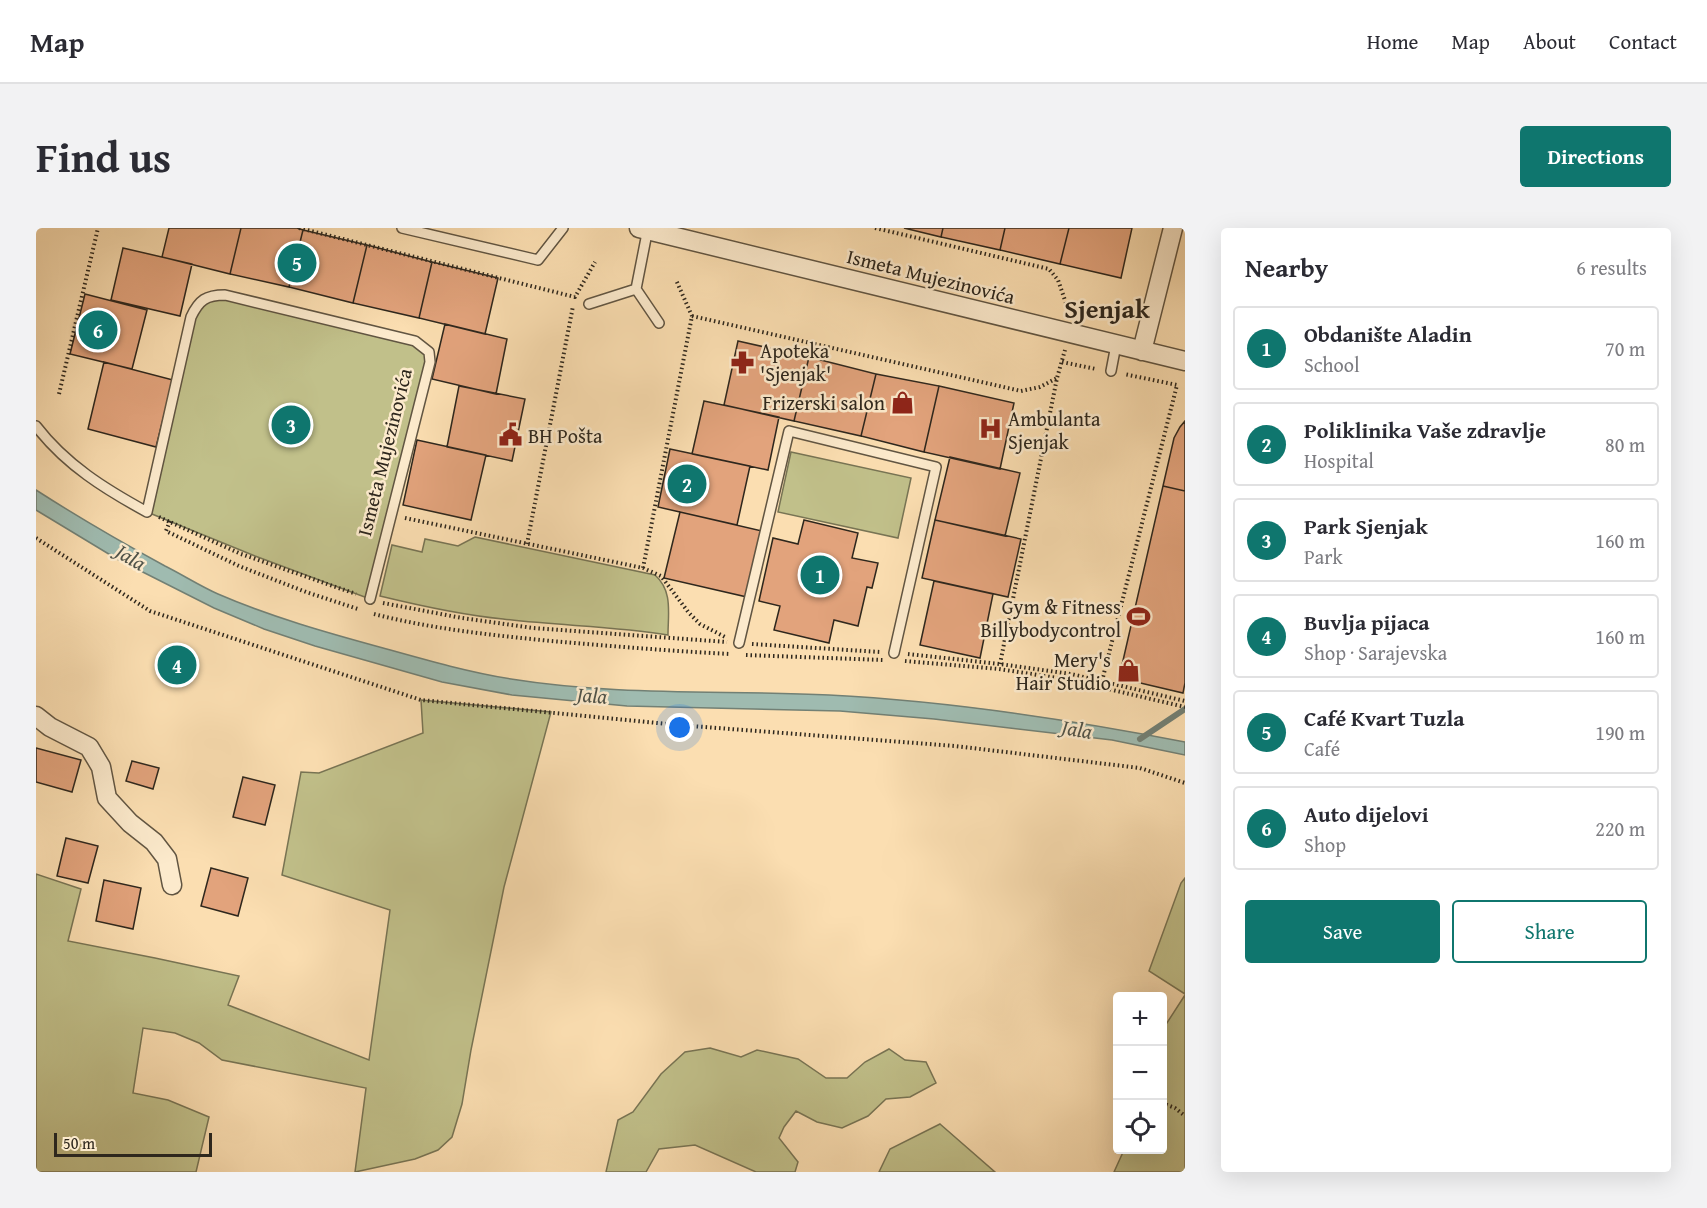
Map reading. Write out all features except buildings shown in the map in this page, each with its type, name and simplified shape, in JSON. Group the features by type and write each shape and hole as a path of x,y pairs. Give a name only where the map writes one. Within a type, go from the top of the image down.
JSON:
{"street":[{"path":"1142,351 1173,228"},
{"name":"Ismeta Mujezinovića","path":"645,229 1185,361"},
{"path":"36,716 50,728 88,747 100,767 107,798 130,823 154,842 167,859 172,885"}],"lane":[{"path":"402,228 538,260 563,228"},
{"path":"645,229 636,289 659,323"},
{"path":"589,304 636,289"},
{"name":"Ismeta Mujezinovića","path":"147,512 191,317 198,304 212,295 225,295 415,341 429,352 430,362 370,599"},
{"path":"1111,371 1116,345"},
{"path":"36,426 59,453 76,468 114,494 147,512"},
{"path":"739,643 789,431 936,467 896,657"}],"path":[{"path":"59,394 98,228"},
{"path":"299,228 575,297"},
{"path":"875,228 1049,269 1058,280 1073,323"},
{"path":"527,544 575,297 595,262"},
{"path":"643,568 692,316 676,280"},
{"path":"692,316 1021,391 1040,387 1057,378"},
{"path":"1000,664 1062,362"},
{"path":"1177,385 1102,681 1185,701"},
{"path":"147,512 241,554 370,599"},
{"path":"392,515 643,568 661,576 688,613 700,624 739,643"},
{"path":"170,521 166,531 239,566 306,592 407,623 510,637 657,651 887,660"},
{"path":"36,538 150,611 421,700 678,725 956,746 1140,768 1185,783"},
{"path":"896,657 1070,680 1185,707"},
{"path":"1167,1105 1185,1116"}],"shaded area":[{"path":"212,295 415,341 429,352 370,599 147,512 191,317"},
{"path":"791,452 911,478 898,538 778,512"},
{"path":"475,537 655,575 661,581 667,595 668,635 488,617 442,610 380,596 392,545 422,552 425,539 458,546"},
{"path":"421,700 551,712 504,887 462,1104 452,1137 438,1150 415,1159 355,1172 366,1088 222,1060 199,1043 175,1033 143,1028 133,1093 168,1100 209,1117 196,1172 36,1172 36,874 81,889 68,941 239,976 228,1005 369,1060 390,910 282,875 301,772 319,773 423,733"},
{"path":"1185,878 1185,994 1149,971 1181,883"},
{"path":"1185,995 1185,1172 1114,1172 1122,1154 1167,1154 1167,1023"},
{"path":"710,1048 741,1057 757,1050 798,1059 826,1078 847,1078 865,1062 889,1049 905,1060 926,1062 936,1083 910,1097 886,1099 868,1116 842,1128 817,1122 796,1111 779,1138 798,1162 795,1172 756,1172 695,1145 659,1149 646,1172 606,1172 618,1120 633,1112 661,1074 685,1052"},
{"path":"940,1124 995,1172 879,1172 890,1149"}],"water":[{"name":"Jala","path":"36,490 116,539 218,594 300,624 463,669 511,679 590,688 829,695 963,706 1185,742 1185,755 1112,740 934,719 840,711 627,706 512,695 442,682 315,646 264,629 214,608 117,559 36,510"}],"waterway":[{"path":"1140,739 1185,709"}],"place":[{"name":"Café Kvart Tuzla","path":"297,263"},
{"name":"Auto dijelovi","path":"98,330"},
{"name":"Apoteka 'Sjenjak'","path":"742,362"},
{"name":"Frizerski salon","path":"903,402"},
{"name":"Park Sjenjak","path":"291,425"},
{"name":"Ambulanta Sjenjak","path":"990,429"},
{"name":"BH Pošta","path":"510,435"},
{"name":"Poliklinika Vaše zdravlje","path":"687,484"},
{"name":"Obdanište Aladin","path":"820,575"},
{"name":"Gym & Fitness Billybodycontrol","path":"1139,617"},
{"name":"Buvlja pijaca","path":"177,665"},
{"name":"Mery's Hair Studio","path":"1129,671"}],"district":[{"name":"Sjenjak","path":"1107,308"}]}
